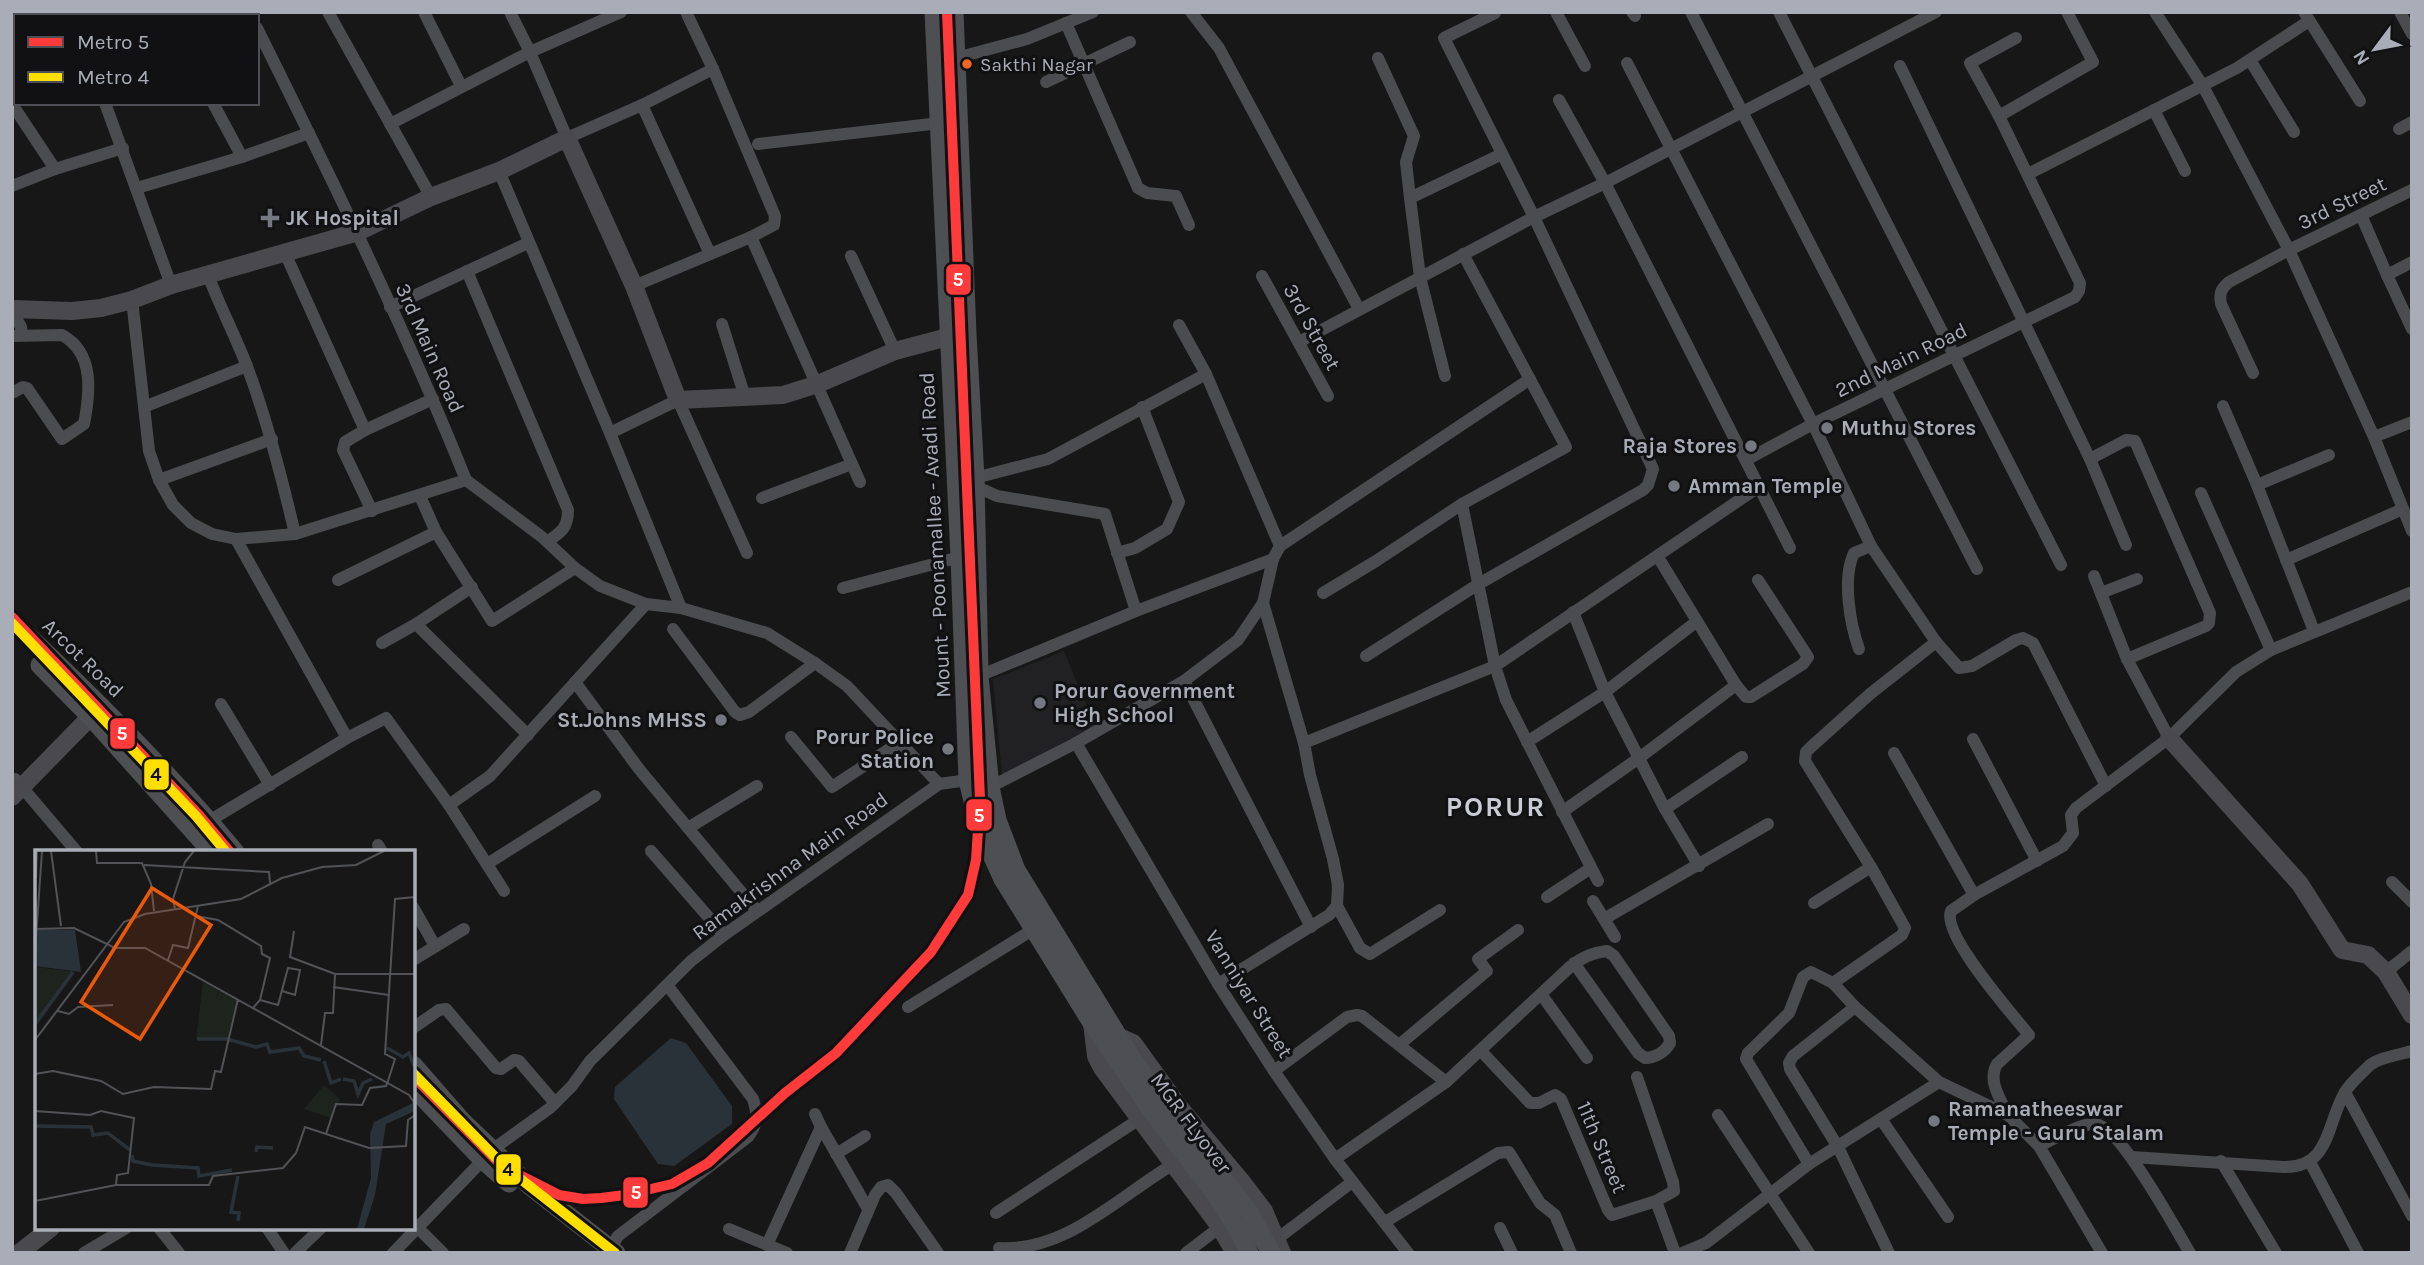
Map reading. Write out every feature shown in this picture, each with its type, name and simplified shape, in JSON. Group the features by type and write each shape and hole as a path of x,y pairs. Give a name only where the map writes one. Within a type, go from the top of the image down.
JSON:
{"main road":[{"name":"Mount - Poonamallee - Avadi Road","path":"934,12 940,123 954,242"},
{"name":"Mount - Poonamallee - Avadi Road","path":"954,12 955,346 960,557 970,603 990,787 997,820 1016,870 1120,1048"},
{"name":"Mount - Poonamallee - Avadi Road","path":"955,346 975,482 970,603 968,780 979,827 1003,879 1092,1023"},
{"name":"Arcot Road","path":"12,621 92,708 210,850"},
{"name":"Arcot Road","path":"12,636 92,708 209,821 233,850"},
{"name":"MGR FLyover","path":"1092,1023 1120,1048 1277,1248"},
{"name":"MGR FLyover","path":"1120,1048 1152,1111 1218,1197 1249,1253"},
{"path":"415,1067 487,1155"},
{"path":"415,1095 487,1155 529,1185 608,1252"}],"street":[{"path":"328,12 430,197"},
{"path":"424,12 460,86"},
{"path":"510,12 634,286 678,400 747,554"},
{"path":"390,124 595,17 621,12"},
{"path":"634,286 774,225 775,216 686,12"},
{"path":"956,58 1027,39 1093,12"},
{"path":"1191,12 1219,48 1359,309"},
{"path":"1556,12 1585,66"},
{"path":"1691,12 1977,569"},
{"path":"1780,12 2061,565"},
{"path":"1298,342 1534,217 1936,12"},
{"path":"1998,116 2094,62 2067,12"},
{"path":"2145,12 2154,12 2203,86 2288,250 2374,438 2412,531"},
{"path":"2400,12 2412,34"},
{"path":"1366,656 1477,586 1643,490 1648,485 1653,469 1534,217 1444,38 1495,13"},
{"path":"2016,38 1970,63 2028,174 2250,60 2307,17 2360,101"},
{"path":"1066,23 1138,188 1147,193 1175,196 1189,225"},
{"name":"3rd Main Road","path":"259,32 358,232 466,480"},
{"path":"1046,82 1130,42"},
{"path":"1378,58 1415,140 1406,162 1420,277 1445,376"},
{"path":"2250,60 2294,132"},
{"path":"1627,63 1813,424 1871,546 1936,642 1959,668 1966,668 2016,640 2023,638 2033,643 2106,786"},
{"path":"1900,66 2090,459 2126,545"},
{"path":"12,393 23,387 27,388 62,439 84,424 88,368 75,345 62,335 17,335 21,327 12,310 72,311 101,308 171,285 358,232 430,197 499,171 713,69"},
{"path":"1559,100 1605,183 1790,548"},
{"path":"12,104 55,169"},
{"path":"106,105 171,285"},
{"path":"214,105 242,157"},
{"path":"642,105 710,254"},
{"path":"2154,110 2185,171"},
{"path":"2399,129 2412,122"},
{"path":"758,144 940,123"},
{"path":"137,188 242,157 309,133"},
{"path":"12,186 122,148"},
{"path":"1410,198 1502,154"},
{"path":"499,171 681,608"},
{"name":"2nd Main Road","path":"1746,460 1813,424 2075,297 2080,282 2028,174"},
{"name":"3rd Street","path":"2253,373 2221,304 2219,295 2222,289 2229,282 2288,250 2412,190"},
{"path":"2361,215 2412,329"},
{"path":"751,237 860,482"},
{"path":"390,307 528,243"},
{"path":"285,253 365,430"},
{"path":"1322,593 1461,505 1566,447 1464,254"},
{"path":"850,256 895,351"},
{"path":"2387,275 2412,262"},
{"path":"467,271 568,510 568,523 561,533 548,541"},
{"path":"208,275 247,366 272,439 295,534"},
{"name":"3rd Street","path":"1262,276 1328,396"},
{"path":"132,300 149,452 159,480 173,505 191,523 212,534 236,539 295,534 466,480 548,541 575,568 600,586 646,604 681,608 767,633 846,686 939,784 968,780"},
{"path":"722,324 745,397"},
{"path":"1179,325 1206,374 1280,546"},
{"path":"610,433 678,400 783,395 818,384 895,351 955,346"},
{"path":"144,407 247,366"},
{"path":"975,482 1048,459 1206,374"},
{"path":"990,787 1076,743 1184,681 1238,640 1264,604 1273,559 1280,546 1530,379"},
{"path":"372,511 343,450 347,439 433,399"},
{"path":"2223,406 2314,631"},
{"path":"1117,553 1135,548 1167,529 1179,502 1142,407"},
{"path":"2374,438 2412,422"},
{"path":"159,480 272,439"},
{"path":"2090,459 2126,440 2135,441 2210,613 2206,626 2127,659"},
{"path":"2257,485 2329,455"},
{"path":"762,498 852,464"},
{"path":"975,482 998,496 1105,514 1136,611"},
{"path":"1304,743 1495,666 1760,486"},
{"path":"2201,493 2271,650"},
{"path":"420,496 436,532 492,621 575,568"},
{"path":"1461,505 1495,666 1506,700 1598,881"},
{"path":"2286,560 2403,509"},
{"path":"338,580 436,532"},
{"path":"236,539 347,738"},
{"path":"1859,649 1849,608 1850,567 1854,553 1871,546"},
{"path":"1658,556 1736,685 1746,696 1751,697 1807,660 1806,652 1758,580"},
{"path":"844,588 960,557"},
{"path":"979,676 1136,611 1273,559"},
{"path":"2094,576 2127,659 2169,738 2300,884 2342,950 2368,955 2386,972 2412,1015"},
{"path":"2101,593 2137,579"},
{"path":"382,643 472,587"},
{"path":"2008,1115 1994,1083 1994,1070 1997,1064 2029,1035 1980,974 1949,922 1951,911 1974,895 2063,846 2073,833 2072,812 2169,738 2236,673 2271,650 2412,592"},
{"path":"449,806 490,776 646,604"},
{"path":"1264,604 1304,743 1336,872 1337,906 1360,948 1370,954 1440,910"},
{"path":"1573,612 1605,692 1665,809 1699,866"},
{"path":"1527,742 1605,692 1696,622"},
{"path":"416,624 528,735"},
{"path":"673,629 735,712 740,715 749,712 814,663"},
{"path":"1833,983 1905,931 1904,924 1805,757 1811,747 1870,694 1936,642"},
{"path":"1184,681 1311,927"},
{"path":"575,682 639,769 757,911"},
{"path":"1562,812 1736,685"},
{"path":"221,704 270,785"},
{"path":"75,850 16,786 92,708"},
{"path":"209,821 347,738 386,718 449,806 504,891"},
{"path":"791,737 832,787 900,742"},
{"path":"1973,739 2037,861"},
{"name":"Vanniyar Street","path":"1076,743 1218,984 1273,1071 1352,1182 1408,1253"},
{"path":"1894,753 1974,895"},
{"path":"1665,809 1742,757"},
{"name":"Ramakrishna Main Road","path":"415,1225 487,1155 555,1103 582,1074 590,1061 691,961 757,911 939,784"},
{"path":"688,828 757,786"},
{"path":"487,864 595,796"},
{"path":"1604,919 1768,824"},
{"path":"651,852 724,935"},
{"path":"1814,904 1871,867"},
{"path":"1547,897 1591,868"},
{"path":"2392,882 2412,902"},
{"path":"1593,901 1615,937"},
{"path":"1218,984 1311,927 1337,906"},
{"path":"415,911 435,946"},
{"path":"415,959 464,929"},
{"path":"908,1007 1034,929"},
{"path":"1399,1045 1487,971 1478,959 1518,930"},
{"path":"1335,1159 1447,1082 1574,963 1593,953 1607,951 1614,956 1669,1035 1670,1043 1667,1049 1652,1058 1645,1058 1639,1053 1574,963"},
{"path":"2386,972 2412,951"},
{"path":"1809,1164 1748,1065 1746,1055 1789,1013 1805,975 1811,972 1833,983 1854,1007 1939,1082 2008,1115 2039,1146 2102,1253"},
{"path":"608,1252 618,1236 748,1137 756,1127 753,1099 668,986"},
{"path":"1541,994 1587,1058"},
{"path":"1854,1007 1793,1056 1789,1063 1790,1069 1838,1147 1889,1253"},
{"path":"415,1027 439,1010 446,1009 496,1068 501,1069 514,1060 519,1061 555,1103"},
{"path":"1273,1071 1352,1015 1362,1016 1447,1082"},
{"path":"1092,1023 1096,1056 1139,1120 1220,1227 1235,1253"},
{"name":"11th Street","path":"1480,1051 1530,1103 1539,1104 1555,1095 1561,1098 1612,1215 1656,1201 1675,1253"},
{"path":"2132,1157 2293,1167 2311,1162 2321,1148 2345,1092 2372,1063 2412,1051"},
{"path":"1637,1077 1674,1186 1671,1194 1656,1201"},
{"path":"1682,1253 1709,1248 1769,1193 1809,1164 1939,1082"},
{"path":"2345,1092 2412,1216"},
{"path":"815,1114 868,1209"},
{"path":"1718,1115 1809,1253"},
{"path":"1881,1119 1948,1217"},
{"path":"996,1213 1139,1120"},
{"path":"2039,1146 2093,1123 2106,1129 2132,1157 2190,1253"},
{"path":"767,1245 821,1127"},
{"path":"836,1154 865,1136"},
{"path":"1385,1222 1503,1152 1509,1153 1540,1203 1555,1215 1571,1253"},
{"path":"2221,1161 2276,1253"},
{"path":"2311,1162 2358,1253"},
{"path":"999,1248 1028,1247 1053,1241 1172,1165"},
{"path":"1277,1248 1352,1182"},
{"path":"849,1253 868,1209 881,1187 888,1185 938,1253"},
{"path":"415,1225 443,1253"},
{"path":"1186,1253 1220,1227"},
{"path":"1500,1228 1512,1253"},
{"path":"729,1229 787,1253"},
{"path":"26,1251 49,1230"},
{"path":"84,1253 123,1230"},
{"path":"161,1230 179,1253"},
{"path":"268,1230 284,1253"},
{"path":"295,1253 319,1230"},
{"name":"Ramakrishna Main Road","path":"393,1253 411,1230"}],"shaded area":[{"name":"Porur Government High School","path":"1064,651 1095,726 1002,775 993,679"},
{"path":"671,1038 686,1043 732,1106 732,1124 674,1166 658,1164 614,1099 615,1087"}],"metro line":[{"name":"5","path":"415,1078 502,1166 559,1195 583,1199 601,1198 672,1184 708,1163 785,1093 836,1053 931,952 968,895 976,860 980,800 947,12"},
{"name":"5","path":"12,617 199,815 228,850"},
{"name":"4","path":"12,623 196,816 224,850"},
{"name":"4","path":"415,1075 504,1166 615,1253"}],"place":[{"name":"Sakthi Nagar","path":"967,64"},
{"name":"JK Hospital","path":"270,218"},
{"name":"Muthu Stores","path":"1827,428"},
{"name":"Raja Stores","path":"1751,446"},
{"name":"Amman Temple","path":"1674,486"},
{"name":"Porur Government High School","path":"1040,703"},
{"name":"St.Johns MHSS","path":"721,720"},
{"name":"Porur Police Station","path":"948,749"},
{"name":"Ramanatheeswar Temple - Guru Stalam","path":"1934,1121"}],"district":[{"name":"PORUR","path":"1496,806"}]}
